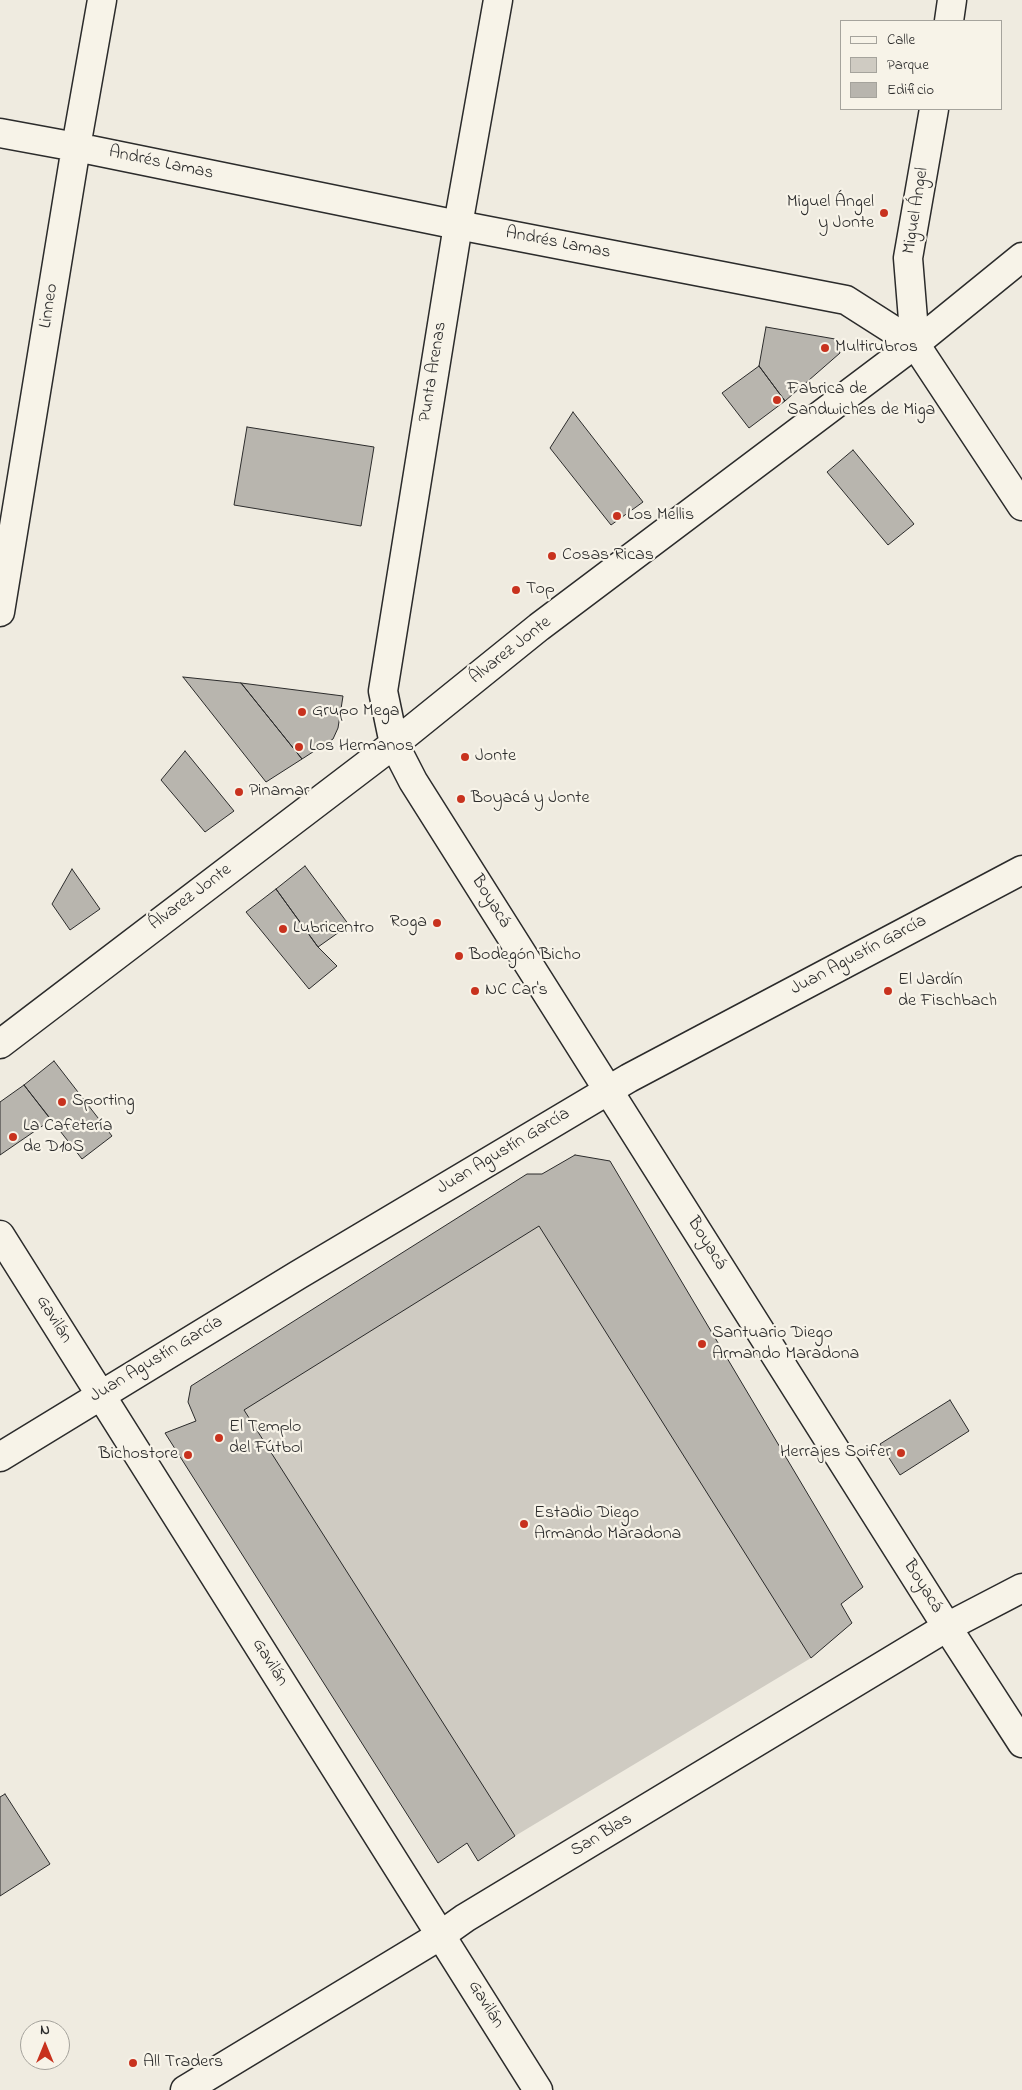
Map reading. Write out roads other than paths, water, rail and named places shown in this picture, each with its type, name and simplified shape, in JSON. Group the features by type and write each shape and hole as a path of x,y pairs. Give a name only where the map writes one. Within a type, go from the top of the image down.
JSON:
{"street":[{"name":"Linneo","path":"0,612 102,0"},
{"name":"Punta Arenas","path":"394,744 383,690 458,225 498,0"},
{"path":"949,20 952,0"},
{"name":"Miguel Ángel","path":"915,344 908,258 934,110"},
{"name":"Andrés Lamas","path":"0,134 76,147 458,225 846,300 915,344 1022,506"},
{"name":"Álvarez Jonte","path":"0,1044 394,744 547,622 915,344 1022,257"},
{"name":"Boyacá","path":"394,744 413,781 947,1627 1022,1742"},
{"name":"Juan Agustín García","path":"0,1457 99,1395 609,1090 1022,870"},
{"name":"Gavilán","path":"0,1235 538,2090"},
{"name":"San Blas","path":"185,2090 441,1935 473,1913 947,1627 1022,1588"}],"place":[{"name":"Miguel Ángel y Jonte","path":"884,213"},
{"name":"Multirubros","path":"825,348"},
{"name":"Fabrica de Sandwiches de Miga","path":"777,400"},
{"name":"Los Mellis","path":"617,516"},
{"name":"Cosas Ricas","path":"552,556"},
{"name":"Top","path":"516,590"},
{"name":"Grupo Mega","path":"302,712"},
{"name":"Los Hermanos","path":"299,747"},
{"name":"Jonte","path":"465,757"},
{"name":"Pinamar","path":"239,792"},
{"name":"Boyacá y Jonte","path":"461,799"},
{"name":"Roga","path":"437,923"},
{"name":"Lubricentro","path":"283,929"},
{"name":"Bodegón Bicho","path":"459,956"},
{"name":"NC Car's","path":"475,991"},
{"name":"El Jardín de Fischbach","path":"888,991"},
{"name":"Sporting","path":"62,1102"},
{"name":"La Cafetería de D10S","path":"13,1137"},
{"name":"Santuario Diego Armando Maradona","path":"702,1344"},
{"name":"El Templo del Fútbol","path":"219,1438"},
{"name":"Herrajes Soifer","path":"901,1453"},
{"name":"Bichostore","path":"188,1455"},
{"name":"Estadio Diego Armando Maradona","path":"524,1524"},
{"name":"All Traders","path":"133,2063"}]}
